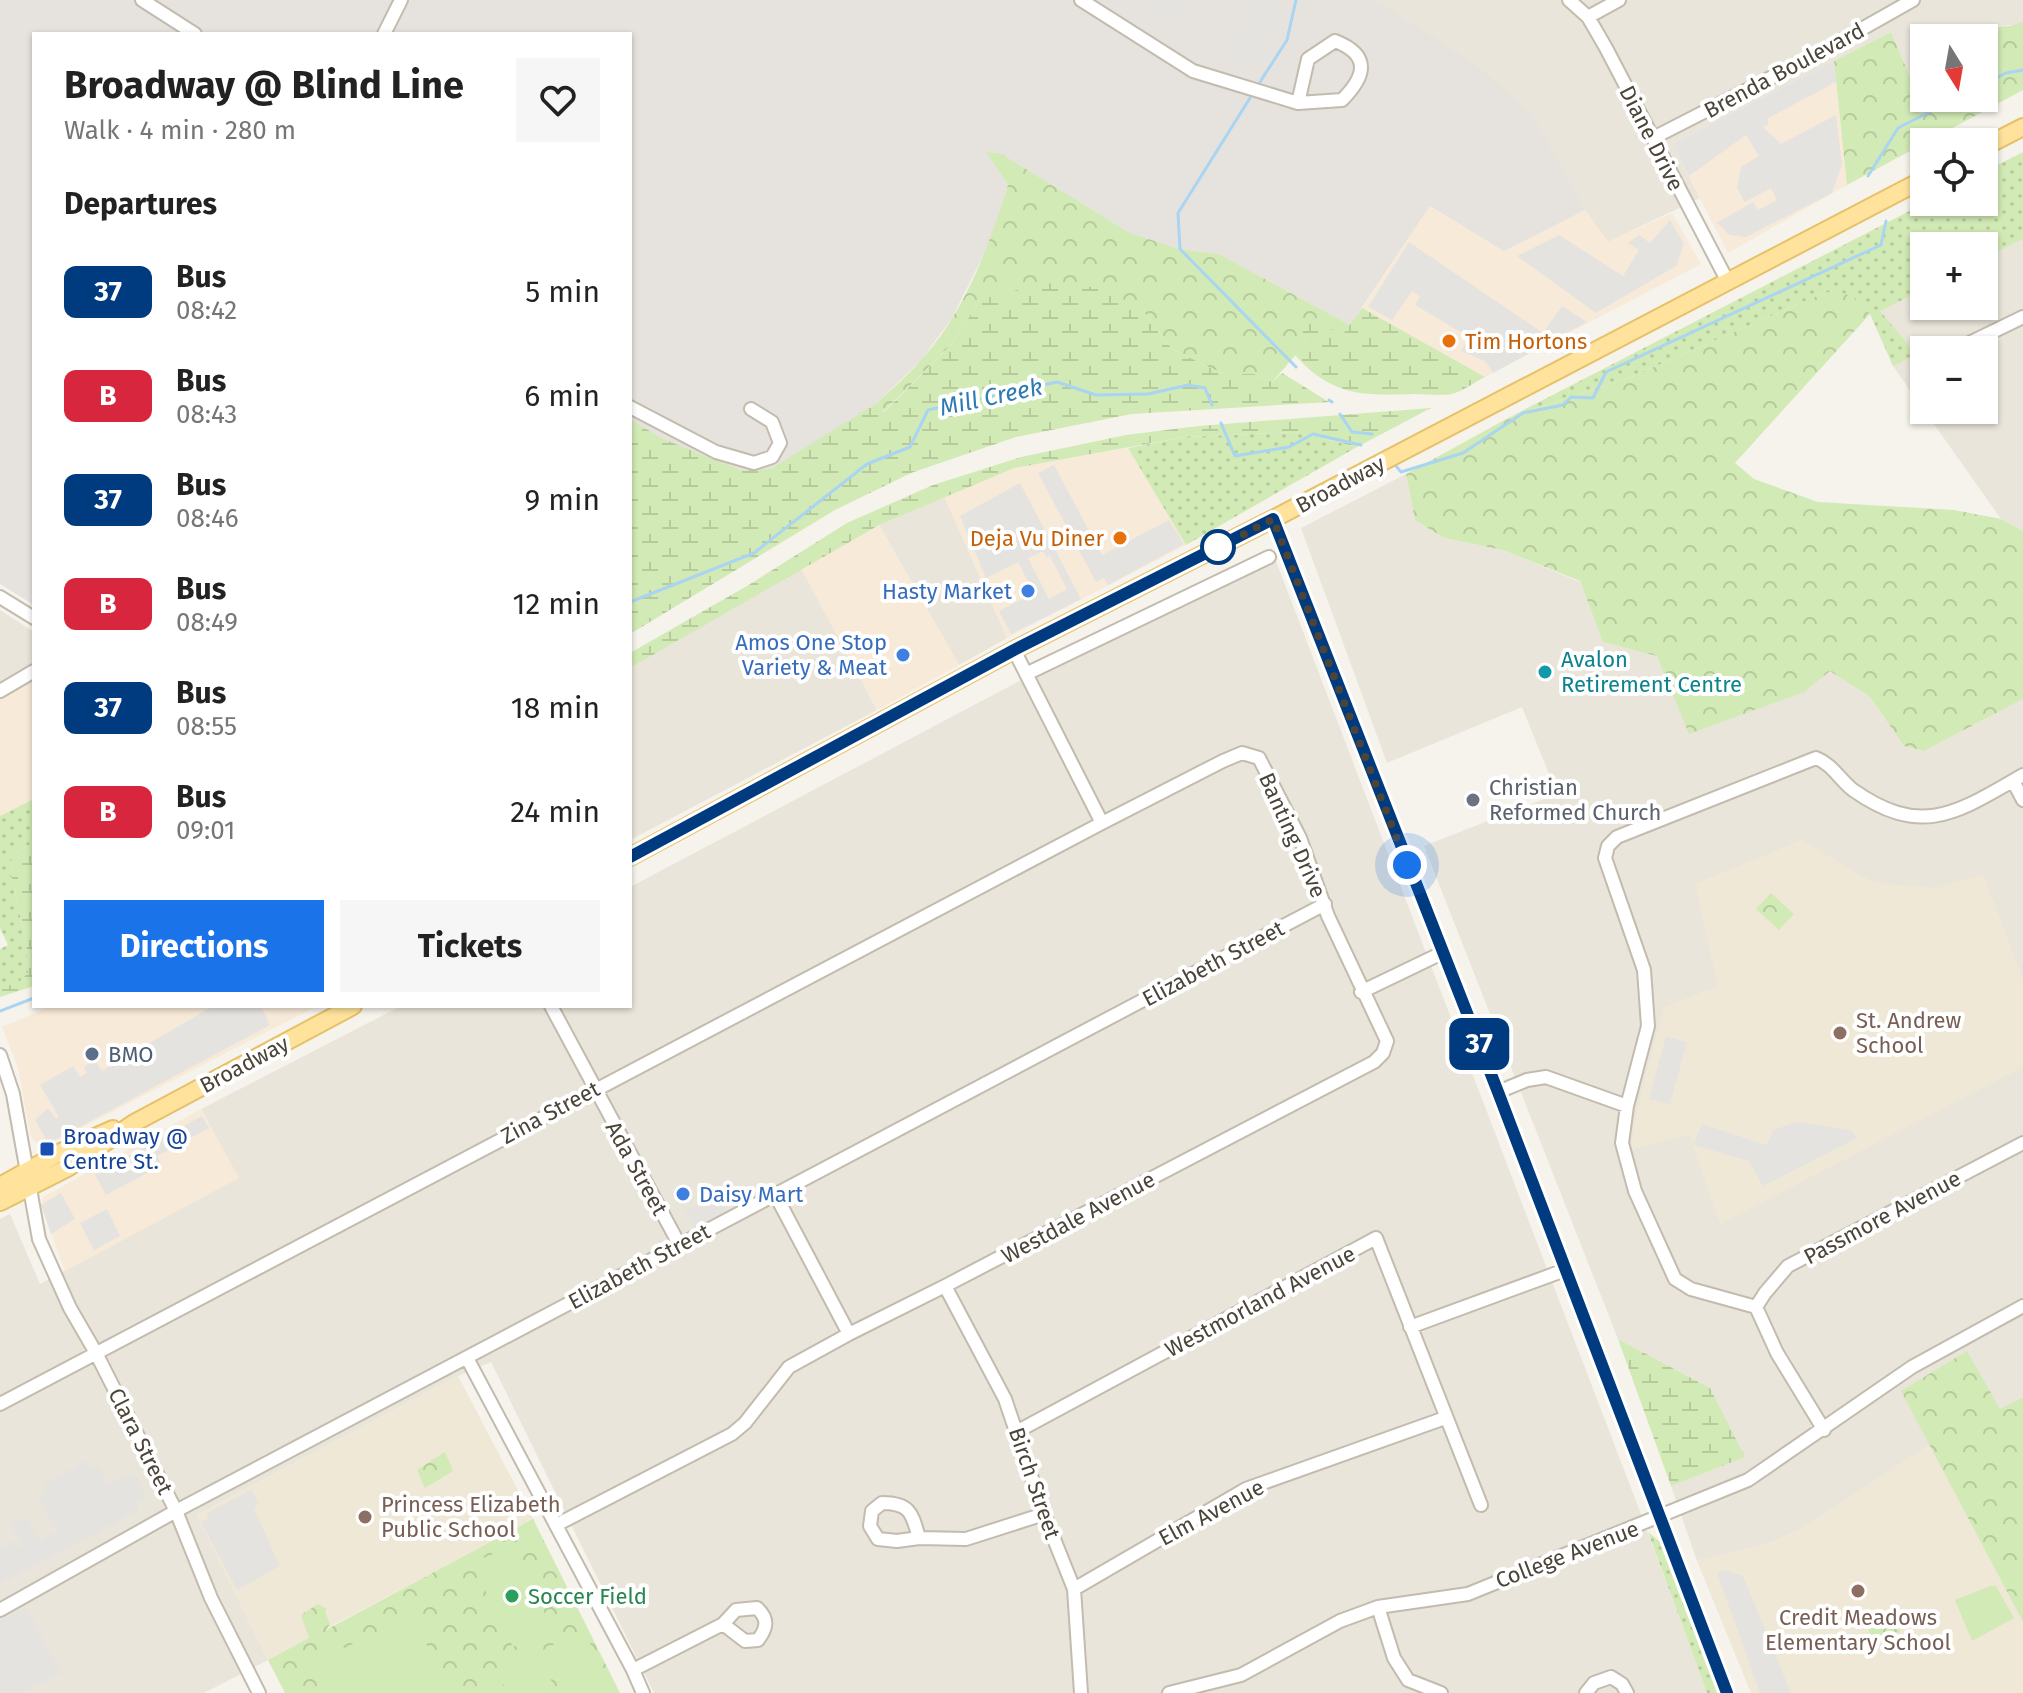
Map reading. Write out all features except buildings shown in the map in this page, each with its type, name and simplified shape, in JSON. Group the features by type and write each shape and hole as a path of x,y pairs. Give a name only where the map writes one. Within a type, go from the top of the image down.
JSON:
{"main road":[{"path":"1998,140 2023,127"},
{"name":"Broadway","path":"632,856 1014,650 1273,519 1910,186"},
{"name":"Broadway","path":"0,1202 69,1167 134,1123 349,1008"},
{"name":"Broadway","path":"0,1186 105,1132 134,1123"}],"street":[{"path":"142,0 192,32"},
{"path":"385,32 401,0"},
{"path":"1081,0 1193,71 1298,103 1342,100 1356,86 1362,71 1360,58 1350,47 1335,41 1308,59 1298,103"},
{"name":"Diane Drive","path":"1569,0 1588,17 1728,282"},
{"path":"1588,17 1619,0"},
{"name":"Brenda Boulevard","path":"1653,138 1821,52 1913,0"},
{"path":"1984,336 2023,317"},
{"path":"632,408 716,452 754,463 772,457 780,443 772,422 751,409"},
{"path":"1273,519 1498,1092 1727,1693"},
{"path":"1026,674 1269,557"},
{"path":"0,597 32,617"},
{"path":"1014,650 1102,823"},
{"path":"0,691 32,672"},
{"name":"Banting Drive","path":"1102,823 1242,753 1259,758 1300,838 1361,992"},
{"path":"1824,1430 1777,1353 1756,1307 1691,1289 1675,1279 1626,1166 1622,1143 1627,1106 1648,1026 1644,970 1605,858 1608,846 1617,837 1816,758 1833,769 1849,787 1875,804 1911,816 1938,817 1952,813 2018,778 2023,800"},
{"name":"Zina Street","path":"0,1404 1102,823"},
{"name":"Elizabeth Street","path":"0,1610 176,1511 1325,904"},
{"path":"1361,992 1442,953"},
{"name":"Westdale Avenue","path":"556,1525 732,1434 745,1423 789,1367 1374,1062 1383,1053 1387,1041 1361,992"},
{"name":"Ada Street","path":"552,1008 679,1244"},
{"name":"Clara Street","path":"0,1055 10,1081 39,1239 70,1308 176,1511 211,1598 259,1693"},
{"path":"1498,1092 1527,1080 1546,1077 1627,1106"},
{"name":"Passmore Avenue","path":"1756,1307 1788,1266 2023,1143"},
{"path":"775,1194 849,1334"},
{"name":"Westmorland Avenue","path":"1018,1431 1376,1238 1481,1505"},
{"path":"1410,1327 1565,1270"},
{"name":"Birch Street","path":"945,1286 1005,1399 1044,1514 1074,1589 1081,1693"},
{"name":"College Avenue","path":"1169,1693 1220,1688 1340,1621 1378,1607 1468,1594 1748,1480 1912,1367 2023,1306"},
{"path":"467,1358 643,1693"},
{"name":"Elm Avenue","path":"1074,1589 1246,1489 1445,1418"},
{"path":"919,1538 966,1539 1044,1514"},
{"path":"1378,1607 1394,1658 1408,1680 1441,1693"},
{"path":"633,1670 723,1624"},
{"path":"1586,1693 1594,1683 1611,1677 1622,1684 1627,1693"}],"shaded area":[{"path":"0,0 1376,0 1476,65 1532,114 1585,210 1504,251 1430,206 1350,325 1219,254 1180,249 1130,233 1000,153 987,152 1008,185 991,240 952,318 922,359 877,403 820,440 772,468 741,470 662,439 632,420 632,32 32,32 32,604 0,584"},
{"path":"1164,0 1189,0 1170,28 1153,15"},
{"path":"1258,0 1281,0 1273,25 1254,63 1224,54"},
{"path":"1376,0 2023,0 2023,21 2017,25 1910,24 1910,78 1891,32 1672,144 1700,198 1608,242 1585,210"},
{"path":"1834,61 1847,185 1728,253 1672,144"},
{"path":"1834,61 1836,82 1767,119 1769,124 1763,127 1781,144 1836,115 1842,165 1832,193 1746,237 1730,235 1717,223 1753,202 1758,210 1777,200 1771,188 1745,202 1737,188 1741,167 1759,156 1746,135 1689,176 1672,144"},
{"path":"1430,206 1504,251 1585,210 1608,242 1672,213 1701,264 1485,377 1362,308"},
{"path":"1670,220 1684,244 1676,266 1596,313 1517,256 1559,235 1623,276 1639,250 1628,243 1639,235 1650,243"},
{"path":"2023,239 2023,531 2001,519 1934,424 1998,424 1998,336 1910,336 1910,347 1879,311 1910,296 1910,320 1998,320 1998,252"},
{"path":"1409,242 1543,333 1562,306 1587,322 1493,373 1485,361 1461,351 1469,337 1415,305 1420,296 1412,291 1392,320 1368,307"},
{"path":"1910,356 1910,390 1893,366"},
{"path":"1128,448 1186,545 1007,638 944,496 1014,468"},
{"path":"1054,465 1102,555 1169,520 1184,544 1108,585 1104,578 1096,582 1038,473"},
{"path":"1406,474 1415,520 1444,538 1503,550 1580,582 1604,642 1804,692 1830,670 1870,697 1904,746 1924,751 2023,699 2023,1397 2000,1409 1967,1352 1907,1390 1930,1445 1800,1530 1767,1544 1697,1561 1671,1486 1744,1457 1710,1388 1618,1339 1424,846 1557,794 1522,707 1387,763 1301,528"},
{"path":"1020,483 1081,599 1011,634 999,611 1034,593 1018,562 986,578 960,516","holes":["1043,551 1046,557 1050,556 1067,589 1049,599 1028,558"]},
{"path":"944,496 1007,638 959,665 879,525"},
{"path":"879,525 959,665 877,710 801,568"},
{"path":"1271,548 1707,1693 654,1693 491,1362 458,1376 197,1515 268,1660 204,1693 0,1693 0,1219 10,1214 40,1284 238,1178 201,1109 397,1008 632,1008 632,886"},
{"path":"801,568 877,710 632,839 632,667"},
{"path":"0,610 32,631 32,683 0,700"},
{"path":"32,683 32,800 0,816 0,700"},
{"name":"St. Andrew School","path":"1802,840 1878,883 1937,888 1983,874 2023,979 2023,1067 1720,1224 1689,1134 1631,1150 1636,1114 1664,1007 1718,986 1695,884"},
{"path":"47,1008 313,1008 46,1146 35,1142 30,1134 18,1067 2,1027"},
{"path":"210,1008 262,1008 270,1025 53,1141 47,1141 35,1120 48,1108 56,1119 59,1117 40,1085 73,1066 80,1077 87,1073 84,1067 95,1060 102,1071"},
{"path":"1666,1036 1687,1042 1670,1104 1649,1099"},
{"path":"201,1109 239,1178 65,1271 41,1205 43,1197"},
{"path":"202,1116 209,1128 157,1156 162,1165 106,1195 95,1174"},
{"path":"1797,1122 1851,1130 1857,1138 1763,1186 1749,1161 1693,1145 1702,1124 1766,1145 1774,1130"},
{"path":"61,1193 75,1219 51,1234 41,1205"},
{"path":"719,1193 727,1210 694,1227 685,1211"},
{"path":"107,1209 120,1236 94,1250 80,1223"},
{"name":"Princess Elizabeth Public School","path":"458,1376 533,1519 268,1660 197,1515"},
{"name":"Credit Meadows Elementary School","path":"1930,1445 2023,1622 2023,1693 1751,1693 1697,1561 1767,1544 1800,1530"},
{"path":"86,1461 91,1470 99,1467 108,1484 135,1473 146,1497 136,1502 139,1510 0,1584 0,1548 14,1541 19,1547 22,1546 9,1521 27,1517 40,1541 57,1532 39,1498 48,1492 44,1484"},
{"path":"251,1490 258,1502 254,1509 280,1566 237,1590 201,1522 209,1518 207,1513"},
{"path":"1725,1570 1743,1576 1791,1693 1760,1693 1717,1573"},
{"path":"26,1607 61,1673 22,1693 0,1693 0,1620"}],"green space":[{"path":"2023,21 2023,90 1998,103 1998,27"},
{"path":"1891,32 1910,77 1910,112 1982,112 1953,128 1910,128 1910,151 1847,185 1834,61"},
{"path":"986,152 1000,153 1130,233 1180,249 1219,254 1350,325 1344,333 1299,322 1307,342 1272,382 1254,374 1223,374 1172,349 1142,310 980,300 952,344 883,412 877,403 937,341 963,300 984,255 1008,185"},
{"path":"2023,152 2023,239 1998,252 1998,232 1910,232 1910,296 1880,311 1910,347 1910,357 1893,366 1870,314 1835,290 1631,377 1510,417 1910,211 1910,216 1998,216 1998,165"},
{"path":"1043,283 1104,288 1142,310 1172,349 1223,374 1254,374 1272,382 1282,373 1329,402 1132,414 1016,437 911,473 835,510 632,633 632,420 663,439 741,470 772,468 877,403 884,412 952,344 980,300"},
{"path":"1835,290 1855,298 1870,314 1735,463 1754,479 1818,502 1954,510 2001,519 2023,531 2023,699 1924,751 1904,746 1870,697 1830,671 1804,692 1689,734 1657,656 1603,642 1580,581 1503,550 1444,538 1415,520 1406,474 1510,417 1631,377"},
{"path":"1362,308 1485,377 1447,395 1379,395 1335,386 1308,369 1295,355 1307,342 1298,321 1344,333"},
{"path":"1431,408 1357,447 1295,432 1185,437 1014,468 879,525 632,667 632,652 747,586 847,523 933,485 1021,457 1126,435 1199,426"},
{"path":"1295,432 1357,447 1186,545 1128,448 1185,437"},
{"path":"32,800 32,843 12,855 11,873 26,942 28,973 21,981 0,989 0,949 8,945 0,928 0,816"},
{"path":"32,843 32,987 0,997 0,989 20,981 28,973 26,942 11,873 12,855"},
{"path":"1771,893 1794,914 1779,930 1756,909"},
{"path":"1618,1339 1710,1388 1745,1457 1671,1486"},
{"path":"1967,1351 2000,1409 2023,1397 2023,1622 1901,1391"},
{"path":"445,1452 453,1471 425,1488 417,1470"},
{"path":"533,1519 620,1693 285,1693 268,1660 309,1638 301,1615 318,1604 327,1609 325,1612 330,1624 326,1630"},
{"path":"1648,1532 1659,1541 1717,1693 1707,1693"},
{"name":"Soccer Field","path":"513,1545 552,1629 513,1647 472,1563"},
{"path":"1996,1586 2014,1618 1972,1641 1955,1600"},
{"path":"1892,1613 1900,1632 1874,1643 1866,1624"},
{"path":"411,1614 451,1693 336,1693 319,1661"},
{"name":"Soccer Field","path":"583,1630 616,1693 566,1693 543,1650"},
{"name":"Soccer Field","path":"538,1652 557,1693 508,1693 497,1672"}],"waterway":[{"path":"1260,82 1287,40 1296,0"},
{"path":"1998,77 2023,70"},
{"path":"1250,98 1178,213 1180,249 1296,367"},
{"path":"1868,176 1898,128 1929,112"},
{"path":"1396,466 1401,472 1463,453 1523,413 1563,405 1571,397 1593,398 1606,372 1881,245 1886,221"},
{"name":"Mill Creek","path":"632,601 754,553 867,464 910,447 928,410 1057,382 1096,395 1148,394 1188,385 1205,388 1212,405"},
{"path":"1340,414 1352,432 1372,434"},
{"name":"Mill Creek","path":"1221,423 1235,456 1289,447 1313,434 1361,445"},
{"name":"Mill Creek","path":"0,1011 32,999"}],"bus line":[{"name":"37","path":"632,856 1014,650 1273,519 1498,1092 1727,1693"}],"place":[{"name":"Tim Hortons","path":"1449,341"},
{"name":"Deja Vu Diner","path":"1120,538"},
{"name":"Hasty Market","path":"1028,591"},
{"name":"Amos One Stop Variety & Meat","path":"903,655"},
{"name":"Avalon Retirement Centre","path":"1545,672"},
{"name":"Christian Reformed Church","path":"1473,800"},
{"name":"St. Andrew School","path":"1840,1033"},
{"name":"BMO","path":"92,1054"},
{"name":"Broadway @ Centre St.","path":"47,1149"},
{"name":"Daisy Mart","path":"683,1194"},
{"name":"Princess Elizabeth Public School","path":"365,1517"},
{"name":"Credit Meadows Elementary School","path":"1858,1591"},
{"name":"Soccer Field","path":"512,1596"}],"route":[{"path":"1218,547 1212,551 1273,519 1407,865"}]}
